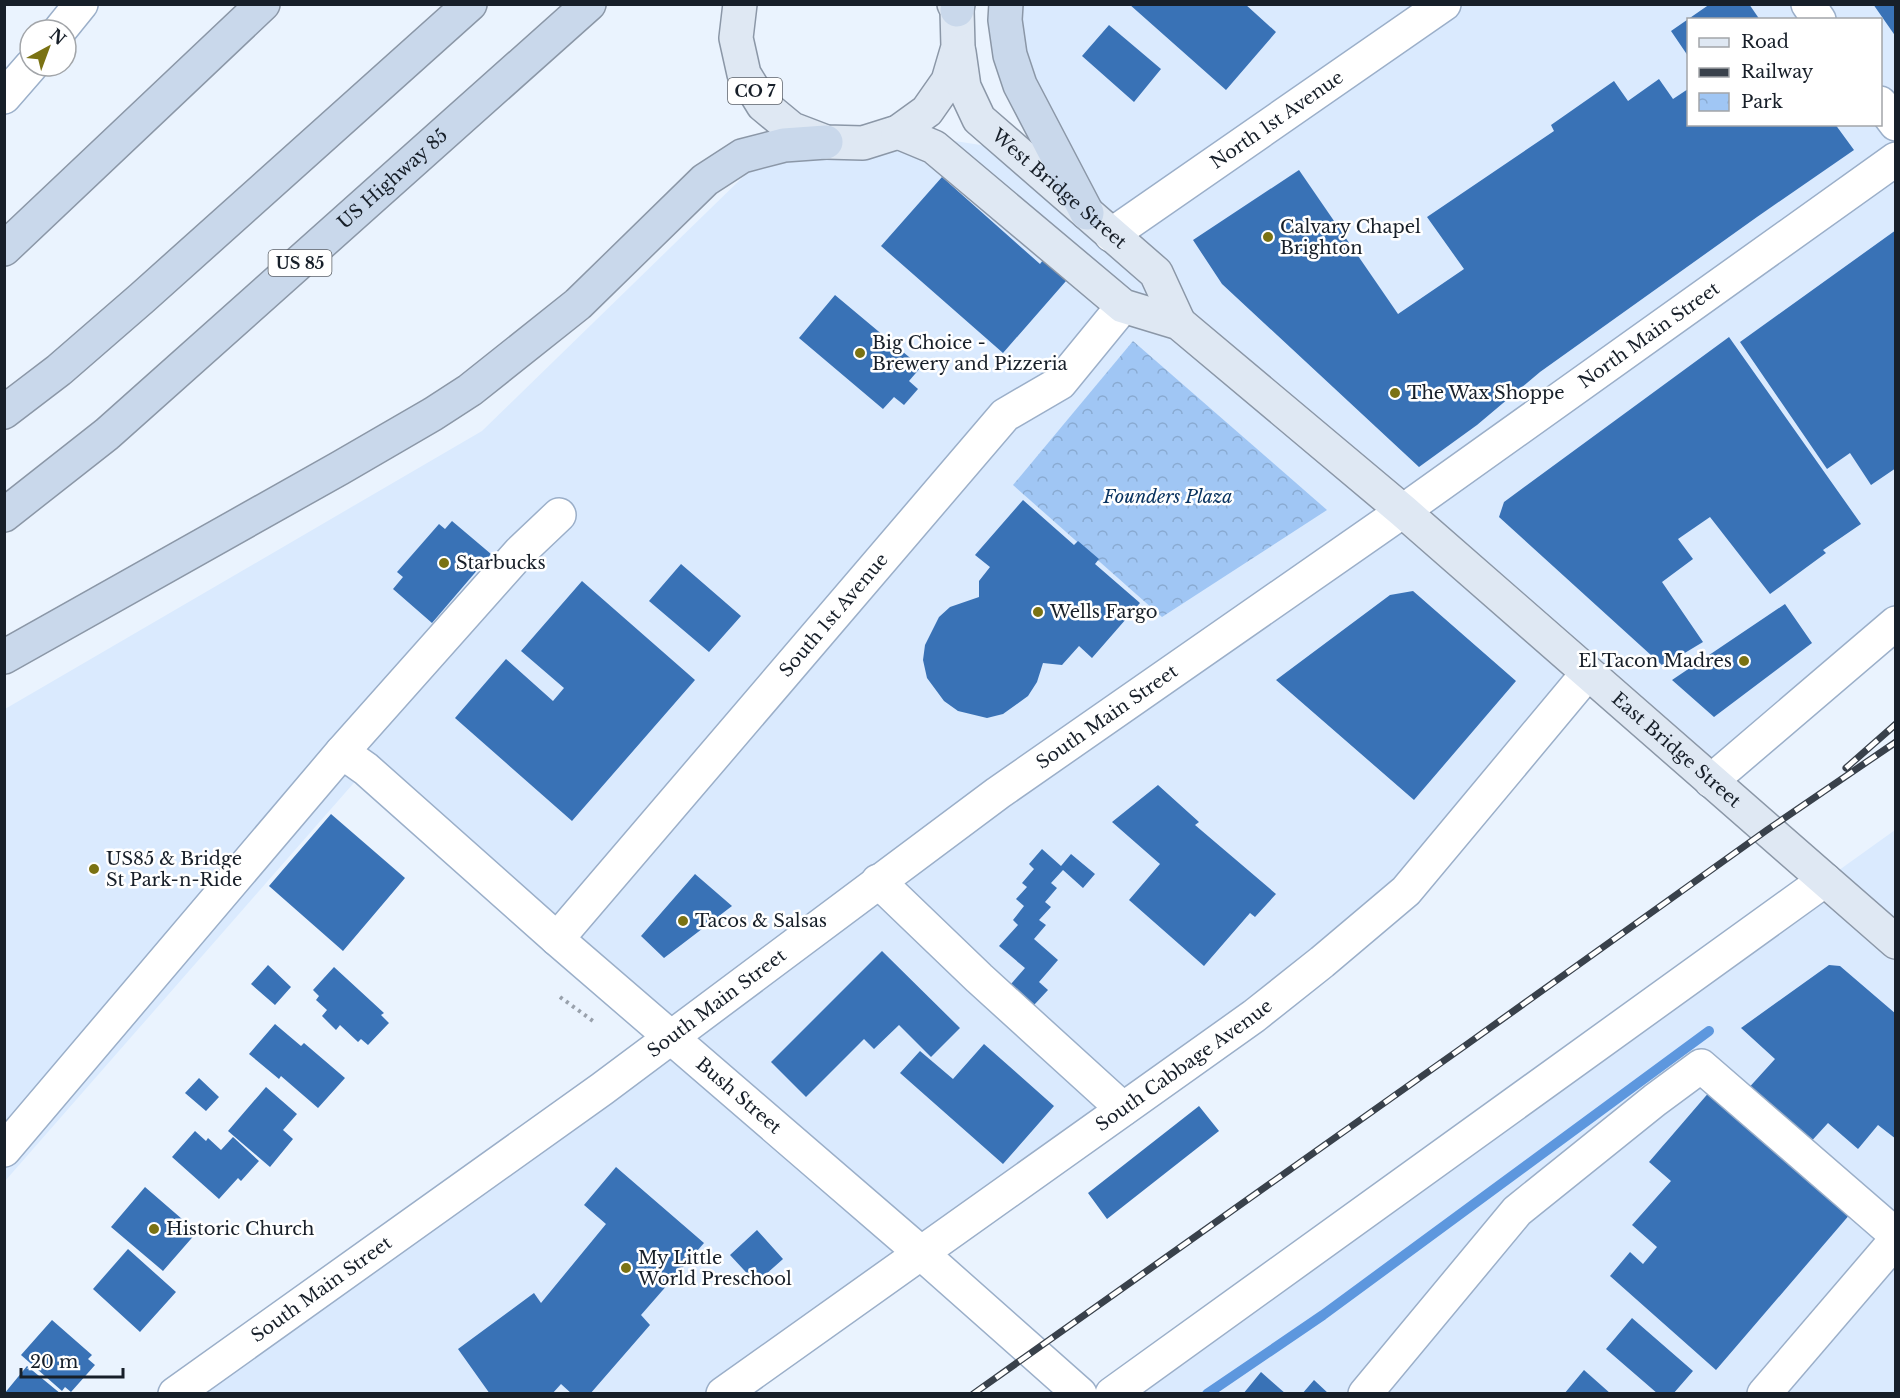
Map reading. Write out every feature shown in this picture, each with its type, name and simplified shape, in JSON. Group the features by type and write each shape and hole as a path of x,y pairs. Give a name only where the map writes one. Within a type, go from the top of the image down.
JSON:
{"highway":[{"path":"4,249 263,4"},
{"path":"4,412 59,370 142,298 470,4"},
{"name":"US Highway 85","path":"4,515 107,434 589,4"},
{"path":"1006,4 1005,20 1010,56 1020,85 1087,213"},
{"path":"4,657 340,468 470,390 578,304 705,180 742,156 784,145 826,142"}],"main road":[{"name":"CO 7","path":"740,4 736,38 744,74 763,105 792,129 826,142 863,143 898,132"},
{"path":"898,132 927,111 948,81 958,47 956,6"},
{"name":"West Bridge Street","path":"958,47 964,87 979,119 1156,273 1179,323"},
{"name":"West Bridge Street","path":"898,132 934,147 1123,306 1179,323 1403,511"},
{"name":"East Bridge Street","path":"1403,511 1896,942"}],"street":[{"path":"70,18 81,4"},
{"name":"North 1st Avenue","path":"1112,235 1444,4"},
{"path":"1808,4 1818,18"},
{"path":"4,98 21,78"},
{"path":"1882,104 1896,124"},
{"name":"North Main Street","path":"1403,511 1896,159"},
{"name":"South 1st Avenue","path":"557,939 1005,415 1060,383 1123,306"},
{"name":"South Main Street","path":"175,1394 602,1089 998,793 1403,511"},
{"path":"4,1150 342,752 520,552 560,515"},
{"path":"1711,781 1896,623"},
{"name":"South Cabbage Avenue","path":"723,1394 1254,1016 1322,962 1406,891 1587,674"},
{"name":"Bush Street","path":"342,752 366,769 557,939 921,1253 1080,1394"},
{"path":"1112,1394 1825,880"},
{"path":"878,881 979,978 1123,1109"},
{"path":"1365,1394 1517,1211 1701,1066 1896,1235"},
{"path":"1764,1394 1896,1240"}],"path":[{"path":"560,997 593,1021"}],"shaded area":[{"path":"1006,5 1895,5 1895,623 1711,781 1588,674 1406,891 723,1393 175,1393 671,1036 366,769 5,1181 5,709 482,431 746,174 826,142 898,132 1012,150 1085,212"},
{"path":"1895,830 1895,1393 1112,1394 1789,906"}],"green space":[{"name":"Founders Plaza","path":"1133,341 1327,510 1162,617 1013,485"}],"building":[{"path":"1129,4 1245,4 1276,32 1226,90"},
{"path":"1710,4 1749,4 1759,18 1690,18"},
{"path":"1873,4 1896,4 1896,37"},
{"path":"1687,20 1687,55 1671,31"},
{"path":"1109,25 1161,69 1134,102 1082,56"},
{"path":"1659,79 1673,99 1687,90 1687,126 1836,126 1854,150 1540,372 1477,425 1419,467 1222,284 1193,240 1299,170 1398,314 1464,269 1427,217 1554,131 1551,125 1614,81 1628,101"},
{"path":"942,177 1040,264 1043,260 1066,281 1003,353 881,246"},
{"path":"1896,230 1896,468 1871,485 1850,453 1827,469 1740,342"},
{"name":"Big Choice - Brewery and Pizzeria","path":"835,295 921,367 909,381 918,389 904,405 894,397 883,409 799,338"},
{"path":"1729,337 1861,524 1823,550 1826,553 1770,594 1710,517 1678,539 1693,559 1662,582 1703,642 1663,666 1499,517 1504,502"},
{"name":"Wells Fargo","path":"1023,500 1074,545 1078,541 1099,559 1095,564 1140,603 1092,658 1079,646 1062,665 1043,663 1037,682 1028,696 1003,714 987,718 958,711 944,701 927,678 923,660 925,645 939,617 950,607 979,597 979,581 990,567 975,555"},
{"name":"Starbucks","path":"452,521 491,554 432,623 393,589 403,577 397,572 439,524 445,529"},
{"path":"681,564 741,616 709,652 649,601"},
{"path":"582,581 695,680 572,821 455,718 506,659 553,701 564,688 521,651"},
{"path":"1413,591 1516,681 1414,800 1276,680 1390,595"},
{"path":"1785,604 1812,643 1714,717 1672,680"},
{"path":"1158,785 1199,822 1195,825 1276,894 1255,917 1250,913 1204,966 1129,900 1160,864 1112,822"},
{"path":"331,814 405,878 343,951 269,886"},
{"path":"1042,849 1061,866 1071,854 1095,874 1083,888 1063,870 1051,883 1057,888 1045,902 1051,907 1039,920 1046,925 1034,939 1058,960 1039,982 1048,990 1034,1005 1011,984 1025,968 999,946 1018,925 1013,920 1024,906 1016,899 1027,887 1022,883 1034,869 1029,864"},
{"name":"Tacos & Salsas","path":"695,874 732,906 664,958 641,936"},
{"path":"882,951 960,1028 931,1057 899,1025 874,1049 864,1039 806,1097 771,1062"},
{"path":"268,965 291,987 275,1005 251,984"},
{"path":"1829,965 1840,966 1896,1014 1896,1139 1878,1125 1858,1149 1828,1123 1807,1146 1745,1092 1775,1059 1741,1028"},
{"path":"334,967 384,1013 381,1015 389,1023 368,1045 361,1039 358,1042 340,1025 336,1030 322,1016 327,1010 316,1000 319,996 313,990"},
{"path":"275,1024 301,1046 304,1043 345,1078 318,1108 281,1076 279,1079 249,1054"},
{"path":"984,1044 1054,1106 1003,1164 900,1073 920,1051 953,1079"},
{"path":"199,1078 219,1097 206,1111 185,1093"},
{"path":"266,1087 297,1114 283,1130 293,1139 270,1167 228,1131"},
{"path":"1711,1090 1851,1213 1716,1370 1610,1276 1630,1252 1643,1264 1657,1247 1632,1225 1671,1181 1649,1162"},
{"path":"1199,1106 1219,1131 1107,1219 1088,1193"},
{"path":"195,1131 206,1141 208,1138 221,1150 233,1137 259,1161 241,1181 238,1178 219,1199 172,1157"},
{"name":"My Little World Preschool","path":"616,1167 704,1243 641,1315 650,1325 590,1394 572,1394 561,1384 552,1394 490,1394 458,1349 534,1293 541,1303 606,1224 584,1205"},
{"name":"Historic Church","path":"145,1187 197,1232 163,1271 111,1227"},
{"path":"757,1230 783,1259 756,1283 730,1255"},
{"path":"128,1249 176,1292 140,1332 93,1289"},
{"path":"1632,1318 1693,1371 1673,1394 1658,1394 1606,1349"},
{"path":"52,1320 92,1355 88,1359 95,1365 71,1392 65,1387 62,1391 21,1355"},
{"path":"27,1366 61,1394 4,1394"},
{"path":"1584,1370 1611,1394 1564,1394"},
{"path":"1261,1372 1286,1394 1243,1394"},
{"path":"1314,1380 1329,1394 1302,1394"}],"waterway":[{"path":"1207,1394 1323,1315 1709,1031"}],"railway":[{"path":"1846,768 1896,724"},
{"path":"973,1394 1767,830 1896,742"}],"place":[{"name":"Calvary Chapel Brighton","path":"1268,237"},
{"name":"Big Choice - Brewery and Pizzeria","path":"860,353"},
{"name":"The Wax Shoppe","path":"1395,393"},
{"name":"Starbucks","path":"444,563"},
{"name":"Wells Fargo","path":"1038,612"},
{"name":"El Tacon Madres","path":"1744,661"},
{"name":"US85 & Bridge St Park-n-Ride","path":"94,869"},
{"name":"Tacos & Salsas","path":"683,921"},
{"name":"Historic Church","path":"154,1229"},
{"name":"My Little World Preschool","path":"626,1268"}]}
